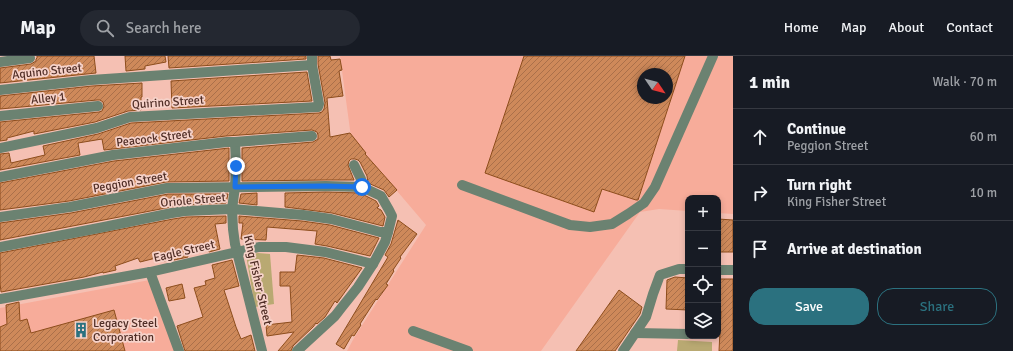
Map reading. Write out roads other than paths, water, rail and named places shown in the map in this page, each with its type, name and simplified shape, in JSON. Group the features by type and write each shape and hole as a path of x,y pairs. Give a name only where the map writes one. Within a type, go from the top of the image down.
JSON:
{"street":[{"path":"462,185 570,225 590,227 612,224 644,203 655,187 713,56"},
{"path":"0,62 30,58"},
{"name":"Aquino Street","path":"0,90 91,80 312,60"},
{"name":"Quirino Street","path":"0,148 97,128 130,117 318,107 319,104 312,60"},
{"name":"Alley 1","path":"0,116 98,106"},
{"name":"Peacock Street","path":"0,177 113,156 228,142 312,136"},
{"name":"King Fisher Street","path":"235,142 236,166 232,209 233,230 236,252 262,351"},
{"path":"297,351 335,316 373,264 385,242 392,216 381,196 362,187 361,180 354,166"},
{"name":"Peggion Street","path":"0,216 70,207 167,188 362,187"},
{"name":"Oriole Street","path":"0,247 172,212 232,209 331,218 380,232 388,232"},
{"name":"Eagle Street","path":"0,299 150,272 259,247 286,247 325,252 373,264"},
{"path":"622,351 646,317 652,294 660,275 679,269 685,269"},
{"path":"721,270 733,270"},
{"path":"150,272 179,351"},
{"path":"413,331 468,351"},
{"path":"635,333 685,334"}],"place":[{"name":"Legacy Steel Corporation","path":"81,330"}]}
